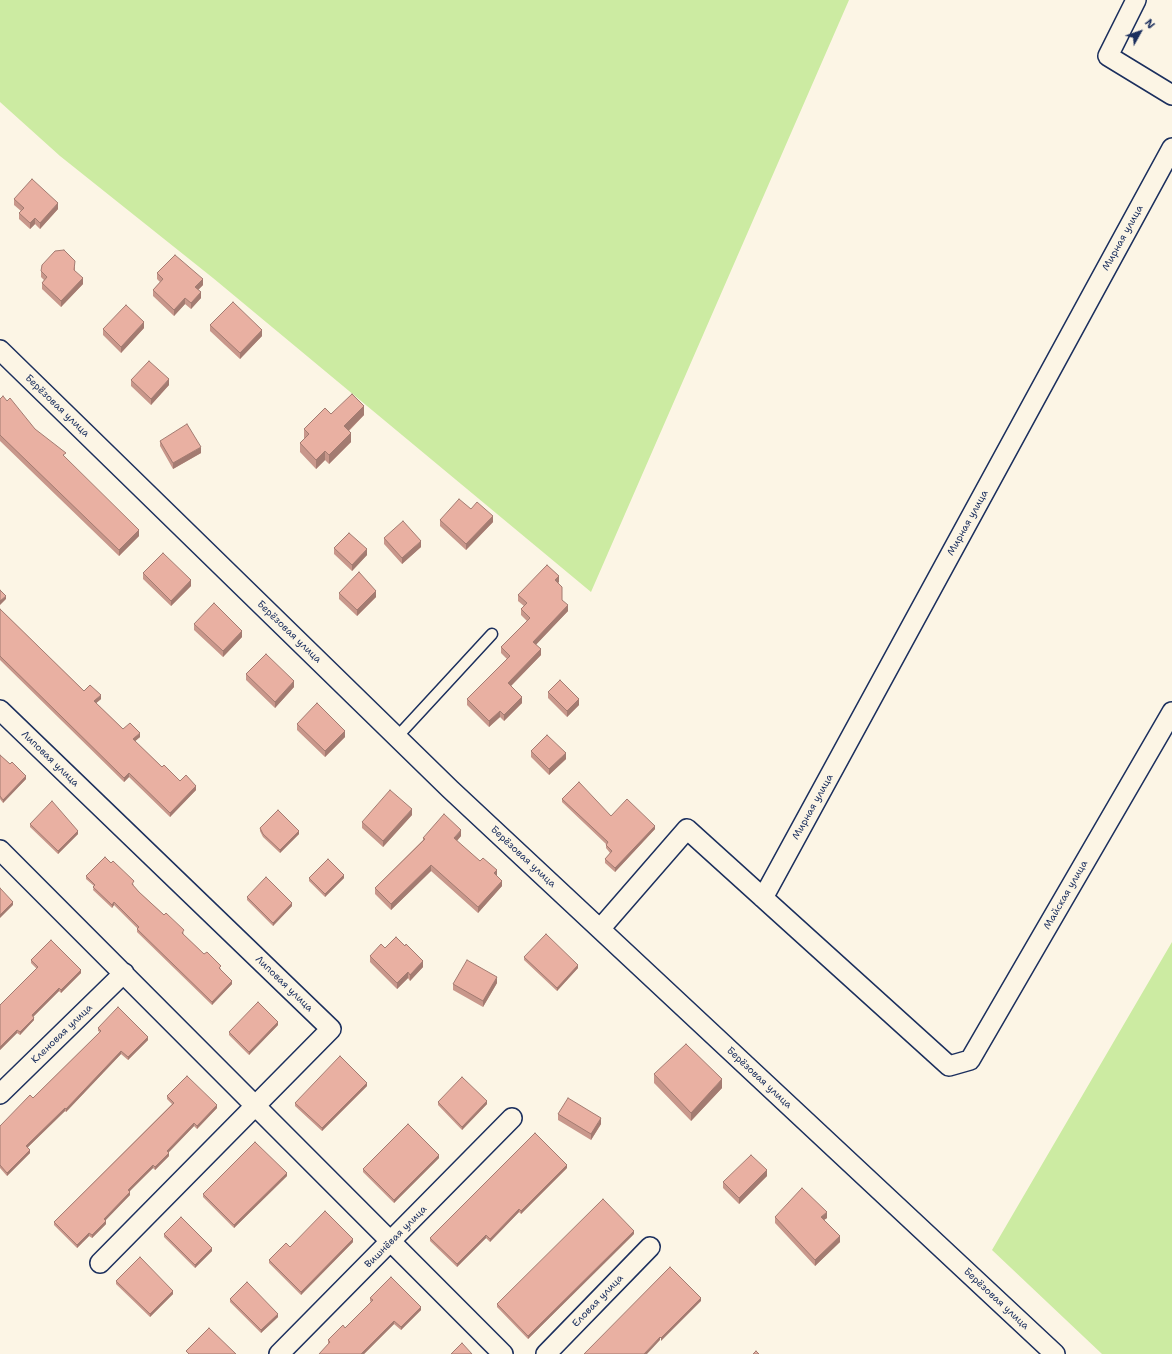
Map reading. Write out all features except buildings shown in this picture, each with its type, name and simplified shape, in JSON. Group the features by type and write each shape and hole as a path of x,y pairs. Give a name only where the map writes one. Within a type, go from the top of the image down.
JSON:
{"street":[{"path":"1136,0 1108,56 1172,95"},
{"name":"Мирная улица","path":"763,898 1172,148"},
{"name":"Берёзовая улица","path":"0,350 397,737 600,929 1055,1354"},
{"name":"Липовая улица","path":"0,710 331,1029 100,1263"},
{"name":"Майская улица","path":"763,898 949,1066 970,1060 1172,712"},
{"path":"600,929 687,829 763,898"},
{"path":"0,850 503,1354"},
{"name":"Кленовая улица","path":"0,1094 124,973"},
{"name":"Вишнёвая улица","path":"279,1354 512,1118"},
{"name":"Еловая улица","path":"546,1354 650,1247"}],"lane":[{"path":"397,737 492,634"}],"green space":[{"path":"0,0 849,0 591,592 213,278 60,156 0,102"},
{"path":"1172,942 1172,1354 1102,1354 992,1250"}]}
